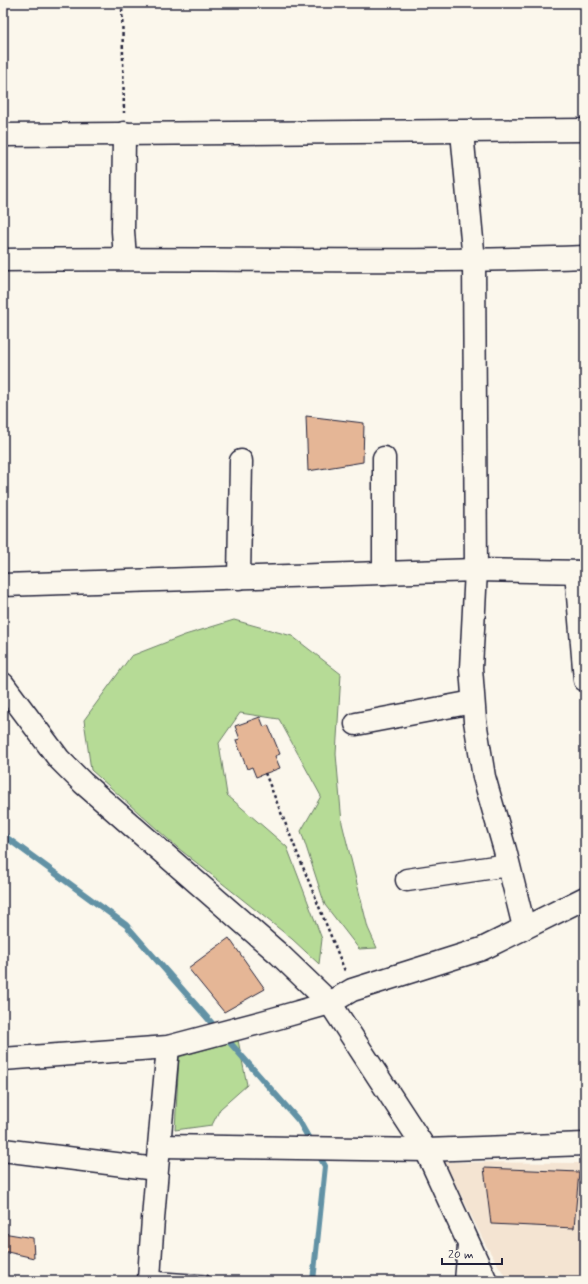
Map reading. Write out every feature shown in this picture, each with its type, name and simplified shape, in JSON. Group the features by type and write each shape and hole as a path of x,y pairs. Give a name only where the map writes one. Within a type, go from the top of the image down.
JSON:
{"street":[{"path":"3,135 585,130"},
{"path":"462,132 474,261 476,570 471,668 473,702 484,777 505,850 524,927"},
{"path":"124,133 123,230 125,258"},
{"path":"3,260 125,258 474,261 585,257"},
{"path":"384,458 384,573"},
{"path":"239,578 242,462"},
{"path":"3,584 476,570 580,572 585,680"},
{"path":"3,684 59,759 83,783 279,954 330,1003 426,1150 486,1281"},
{"path":"356,724 473,702"},
{"path":"408,880 508,865"},
{"path":"3,1059 168,1047 330,1003 352,990 482,949 585,898"},
{"path":"149,1279 156,1169 160,1146 168,1047"},
{"path":"160,1146 426,1150 585,1144"},
{"path":"3,1150 156,1169"},
{"path":"466,1281 469,1246"}],"lane":[{"path":"149,1279 205,1281"}],"path":[{"path":"122,3 124,133"},
{"path":"265,773 352,990"}],"shaded area":[{"path":"445,1162 585,1163 585,1281 508,1281 485,1244"}],"green space":[{"path":"234,620 292,636 341,674 336,754 342,823 368,928 377,948 359,949 325,905 301,831 321,796 279,719 240,713 219,743 227,795 287,847 322,939 319,964 292,939 178,848 91,770 84,720 131,656 185,635"},
{"path":"238,1040 247,1085 220,1109 212,1125 175,1130 179,1057"}],"building":[{"path":"306,416 364,423 363,462 308,471"},
{"path":"260,717 264,727 268,725 280,754 275,756 280,768 256,777 252,767 247,769 236,740 240,739 235,726"},
{"path":"229,938 265,989 224,1012 188,968"},
{"path":"484,1168 579,1172 574,1228 491,1224"},
{"path":"3,1233 33,1238 34,1258 3,1251"}],"waterway":[{"path":"3,835 126,925 217,1029"},
{"path":"225,1037 299,1121 312,1144"},
{"path":"313,1281 325,1166 317,1152"}]}
